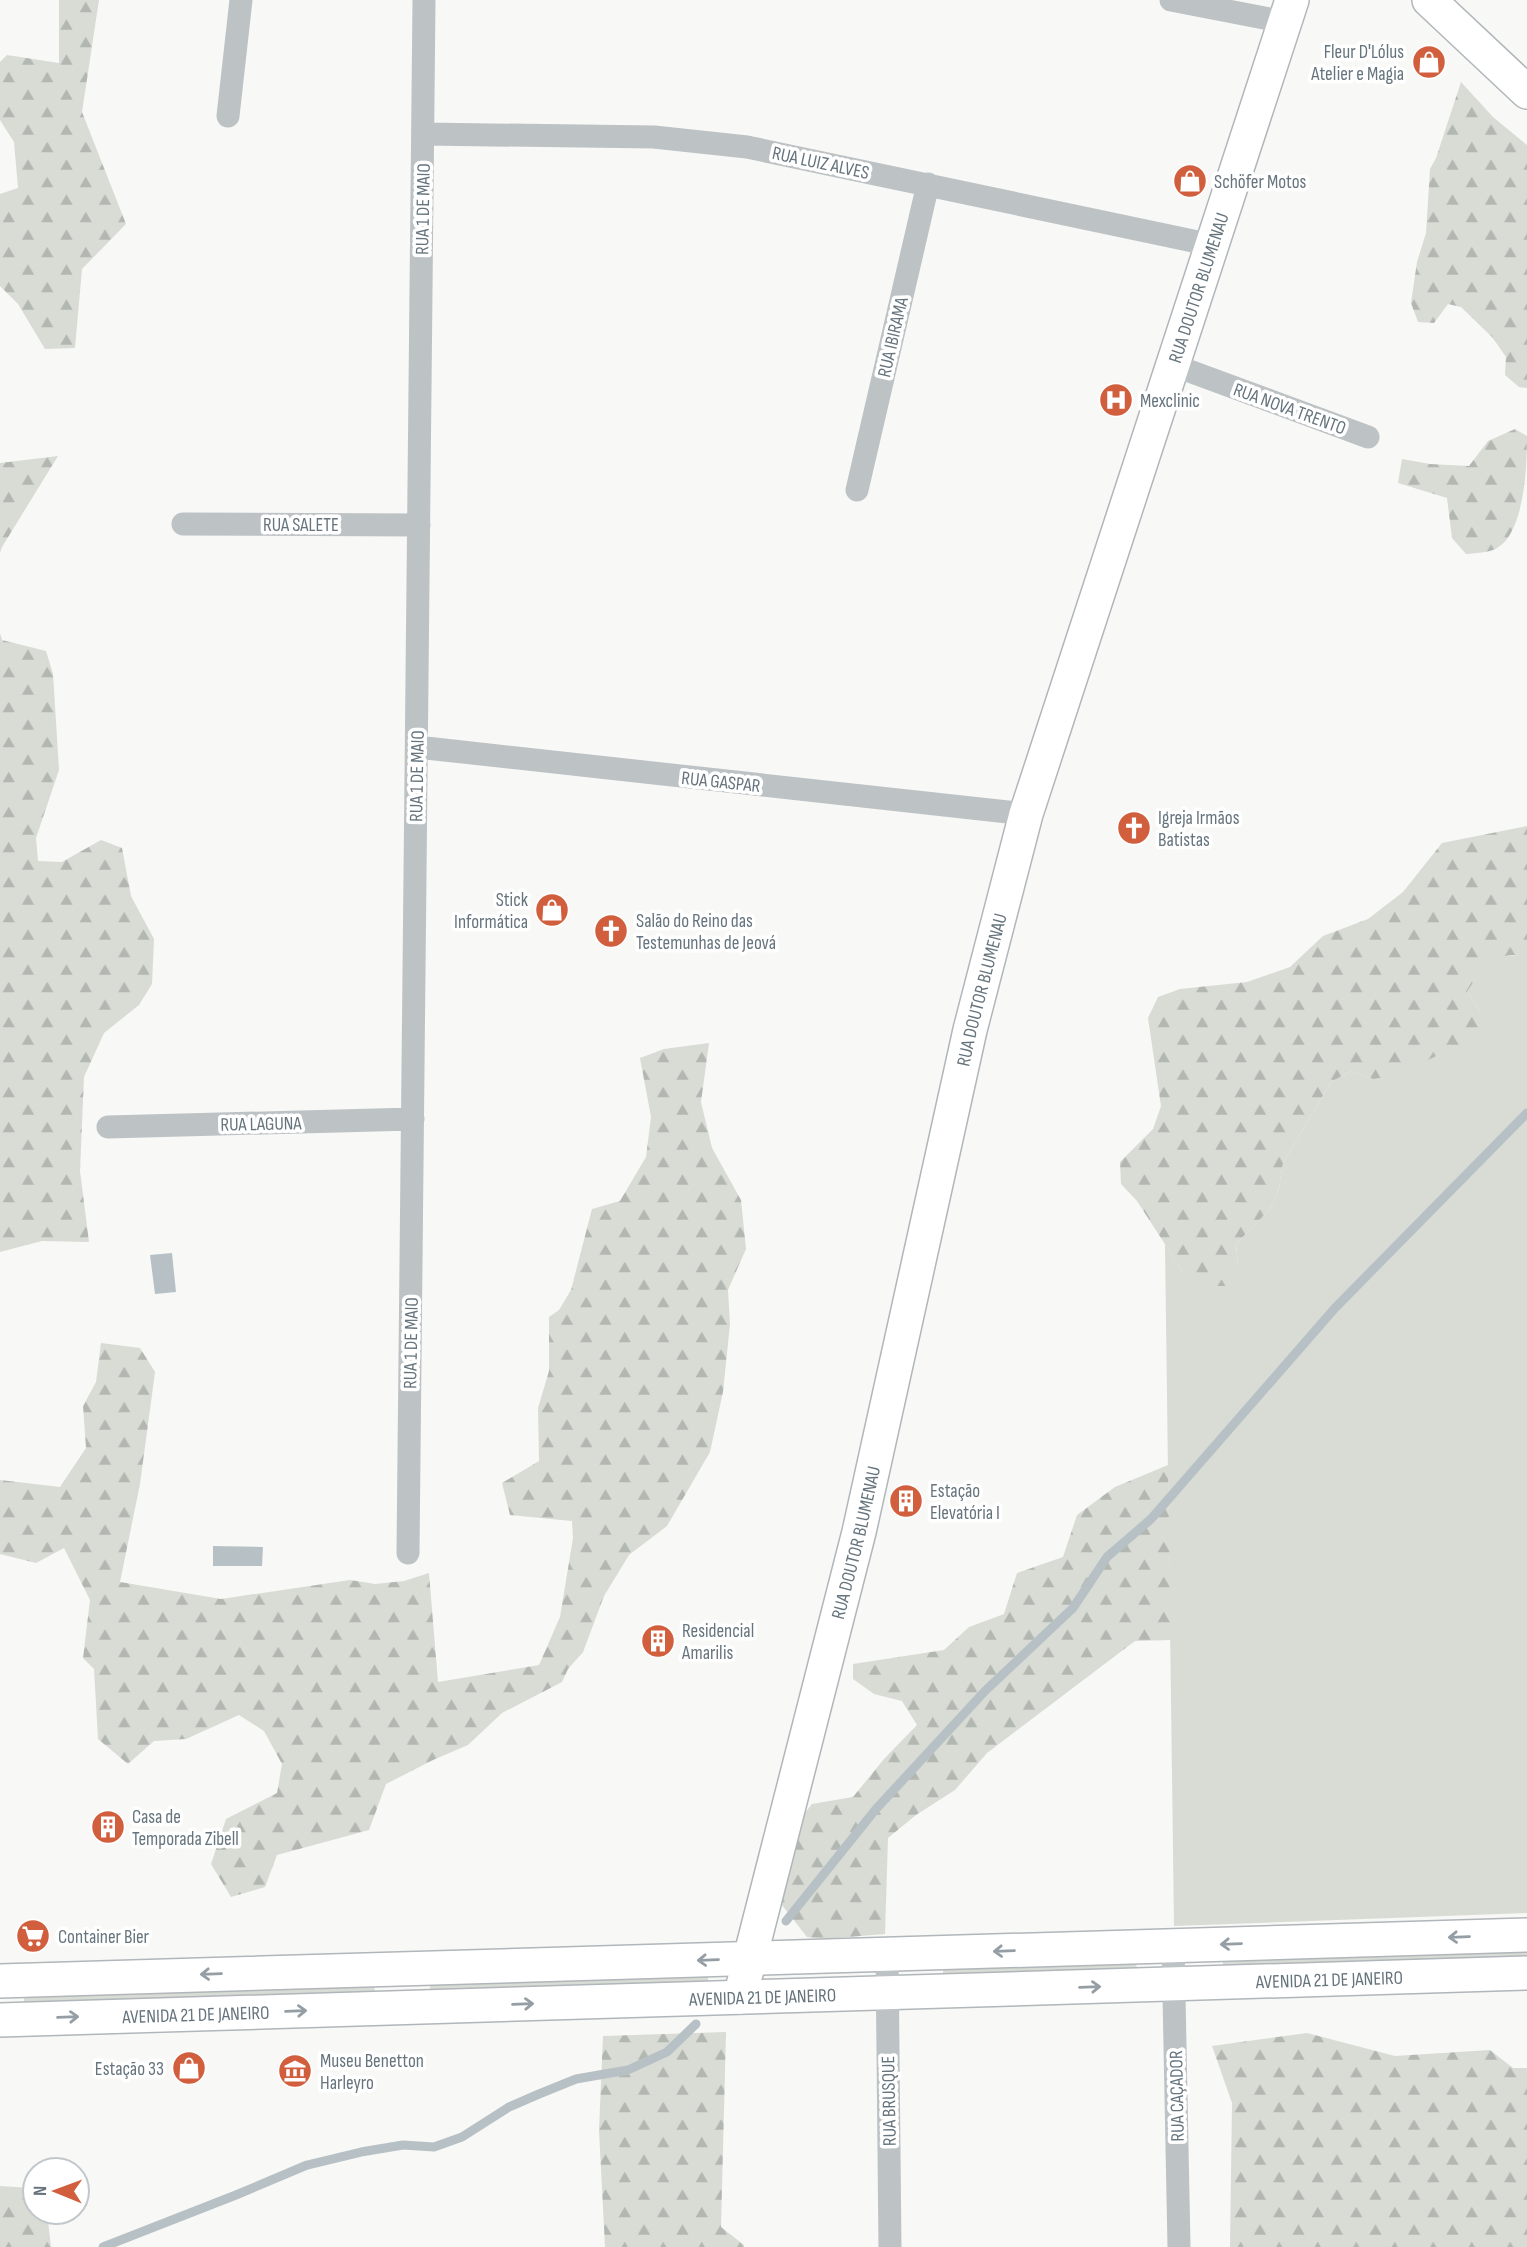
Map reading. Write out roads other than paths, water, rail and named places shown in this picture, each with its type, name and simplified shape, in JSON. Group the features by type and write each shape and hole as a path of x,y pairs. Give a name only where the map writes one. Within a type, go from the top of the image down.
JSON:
{"street":[{"path":"228,116 241,0"},
{"name":"RUA 1 DE MAIO","path":"408,1553 424,0"},
{"path":"1171,0 1289,11"},
{"path":"1430,0 1527,92"},
{"name":"RUA DOUTOR BLUMENAU","path":"740,1997 859,1532 970,1030 1026,814 1289,11"},
{"name":"RUA LUIZ ALVES","path":"423,134 654,137 747,147 1212,244"},
{"name":"RUA IBIRAMA","path":"857,490 928,184"},
{"name":"RUA NOVA TRENTO","path":"1173,365 1368,437"},
{"name":"RUA SALETE","path":"183,524 419,525"},
{"name":"RUA GASPAR","path":"416,747 1026,814"},
{"name":"RUA LAGUNA","path":"108,1127 413,1119"},
{"name":"AVENIDA 21 DE JANEIRO","path":"0,1981 1527,1935"},
{"name":"RUA CAÇADOR","path":"1173,1946 1179,2247"},
{"name":"RUA BRUSQUE","path":"887,1954 890,2247"},
{"path":"404,1969 405,2007"},
{"name":"AVENIDA 21 DE JANEIRO","path":"0,2020 1527,1973"}],"waterway":[{"path":"786,1921 876,1809 985,1691 1073,1608 1107,1557 1151,1519 1335,1308 1527,1113"},
{"path":"103,2247 307,2165 403,2145 434,2147 462,2137 509,2107 539,2094 576,2079 628,2070 667,2052 696,2024"}],"place":[{"name":"Fleur D'Lólus Atelier e Magia","path":"1429,62"},
{"name":"Schöfer Motos","path":"1190,181"},
{"name":"Mexclinic","path":"1116,400"},
{"name":"Igreja Irmãos Batistas","path":"1134,828"},
{"name":"Stick Informática","path":"552,910"},
{"name":"Salão do Reino das Testemunhas de Jeová","path":"611,931"},
{"name":"Estação Elevatória I","path":"906,1501"},
{"name":"Residencial Amarilis","path":"658,1641"},
{"name":"Casa de Temporada Zibell","path":"108,1827"},
{"name":"Container Bier","path":"33,1936"},
{"name":"Estação 33","path":"189,2068"},
{"name":"Museu Benetton Harleyro","path":"295,2071"}]}
